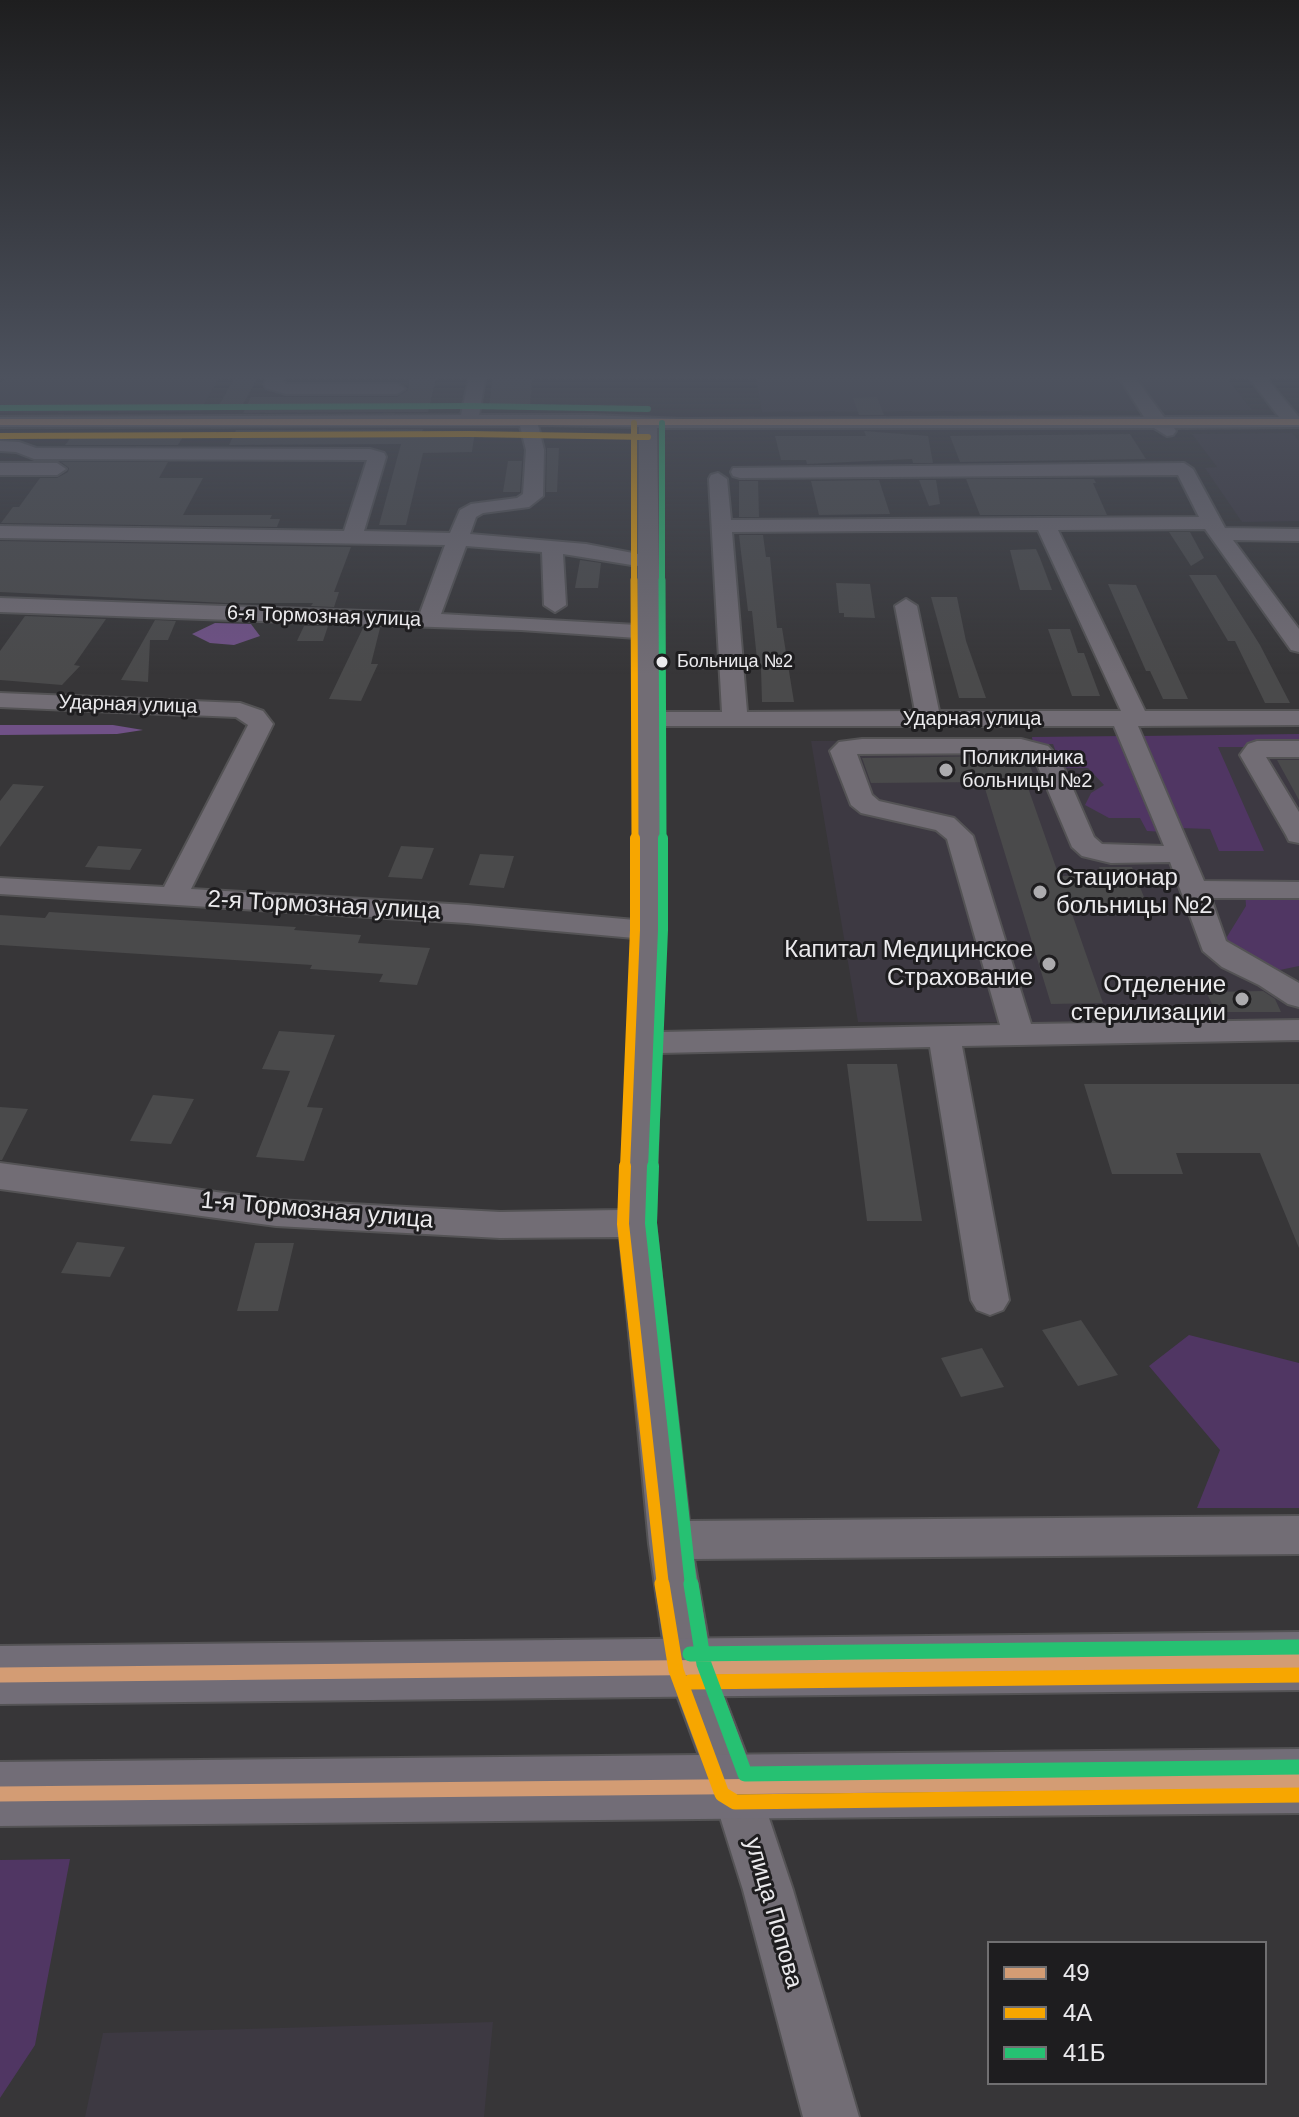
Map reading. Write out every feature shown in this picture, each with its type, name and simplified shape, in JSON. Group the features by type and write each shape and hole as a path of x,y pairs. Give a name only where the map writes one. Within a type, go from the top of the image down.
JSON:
{"main road":[{"path":"0,1675 1299,1661"},
{"path":"0,1794 1299,1781"}],"street":[{"path":"352,538 371,478"},
{"path":"428,620 467,514 478,508 522,503 533,496 534,478"},
{"name":"улица Попова","path":"649,478 646,719 649,930 637,1223 670,1544 690,1668 735,1788 768,1890 831,2117"},
{"path":"1192,478 1215,528 1299,645"},
{"path":"718,479 735,719"},
{"path":"1046,525 1129,718 1213,945 1233,960 1299,997"},
{"path":"722,526 1046,525 1215,528 1299,535"},
{"path":"0,532 458,539 586,550 650,562"},
{"path":"552,549 555,605"},
{"name":"6-я Тормозная улица","path":"0,605 428,620 648,632"},
{"path":"906,606 929,720"},
{"name":"Ударная улица","path":"0,700 240,710 254,716 261,724 173,897"},
{"name":"Ударная улица","path":"646,719 1299,718"},
{"path":"1019,1035 960,836 945,824 870,807 860,799 843,751 848,747 862,746 1021,746 1039,751 1047,759 1082,841 1092,850 1111,855 1181,854"},
{"path":"1299,749 1257,749 1253,755 1299,835"},
{"name":"2-я Тормозная улица","path":"0,886 467,914 649,930"},
{"path":"1194,889 1299,890"},
{"path":"646,1044 698,1040 1299,1030"},
{"path":"944,1036 990,1300"},
{"name":"1-я Тормозная улица","path":"0,1176 276,1213 500,1225 637,1223"},
{"path":"670,1544 698,1539 1299,1535"}],"shaded area":[{"path":"1212,478 1299,478 1299,521 1242,522"},
{"path":"215,623 251,624 260,636 234,645 210,643 192,634"},
{"path":"0,725 113,725 143,730 117,734 0,735"},
{"path":"1299,734 1299,747 1218,747 1264,851 1219,851 1210,829 1180,828 1140,736"},
{"path":"1124,736 1165,832 1147,831 1140,818 1109,818 1085,805 1091,793 1104,785 1088,768 1062,768 1053,744 1033,744 1032,737"},
{"name":"Больница №2","path":"1299,738 1299,1043 995,1022 858,1022 811,741"},
{"path":"1245,891 1299,891 1299,966 1275,971 1225,940 1246,906"},
{"path":"1189,1335 1299,1363 1299,1508 1197,1508 1220,1450 1149,1366"},
{"path":"70,1859 35,2045 0,2098 0,1860"},
{"path":"493,2022 484,2117 85,2117 103,2033"}],"building":[{"path":"40,478 203,478 183,515 272,515 270,519 280,519 277,527 1,523 13,507 19,507"},
{"path":"392,478 417,478 406,525 379,525"},
{"path":"505,478 521,478 520,492 503,492"},
{"path":"546,478 558,478 557,492 546,492"},
{"path":"966,479 1094,479 1107,515 980,515"},
{"path":"879,480 890,514 819,515 811,481"},
{"path":"919,480 936,480 940,504 929,506"},
{"path":"739,481 758,481 759,517 739,517"},
{"path":"1169,532 1190,532 1204,558 1191,566"},
{"path":"739,535 763,535 766,557 770,557 777,628 782,628 794,702 762,702 761,669 758,669 752,611 748,611"},
{"path":"0,541 351,547 334,592 339,592 334,607 311,606 313,603 226,603 0,592"},
{"path":"1036,549 1052,590 1020,590 1010,550"},
{"path":"580,560 601,563 598,588 575,588"},
{"path":"1189,575 1216,575 1260,645 1290,703 1265,703 1235,641 1228,641"},
{"path":"836,583 870,584 875,618 844,617 844,613 839,613"},
{"path":"1108,584 1136,585 1188,699 1163,699 1150,671 1146,671"},
{"path":"931,597 957,597 966,641 986,698 959,698"},
{"path":"25,616 106,619 74,665 80,666 62,685 0,680 0,651"},
{"path":"155,620 176,621 168,640 150,640 148,682 121,680"},
{"path":"304,626 328,626 323,641 297,641"},
{"path":"363,628 380,628 371,664 378,664 361,701 329,699"},
{"path":"1048,629 1070,629 1078,653 1084,653 1100,696 1072,696"},
{"path":"862,758 1027,758 1036,782 1026,782 1059,876 1102,876 1099,867 1132,867 1150,912 1070,908 1103,1003 1051,1004 983,782 871,783"},
{"path":"1277,760 1299,760 1299,800"},
{"path":"13,784 44,786 0,847 0,801"},
{"path":"98,846 142,849 130,870 85,867"},
{"path":"401,846 434,848 422,879 388,877"},
{"path":"480,854 514,856 504,888 469,885"},
{"path":"49,912 296,927 294,930 361,935 358,943 430,948 417,985 379,982 383,974 310,969 312,965 0,945 0,915 45,918"},
{"name":"Отделение стерилизации","path":"1263,991 1275,999 1281,1012 1216,1012 1206,992"},
{"path":"279,1031 335,1035 307,1107 323,1108 304,1161 256,1157 290,1071 262,1069"},
{"path":"847,1064 897,1064 922,1221 867,1221"},
{"path":"1084,1084 1299,1084 1299,1248 1260,1153 1176,1153 1183,1174 1112,1174"},
{"path":"153,1095 194,1099 171,1144 130,1141"},
{"path":"0,1107 28,1109 2,1160 0,1160"},
{"path":"77,1242 125,1247 110,1277 61,1273"},
{"path":"255,1243 294,1243 278,1311 237,1311"},
{"path":"1081,1320 1118,1375 1078,1386 1042,1330"},
{"path":"982,1348 1004,1387 961,1397 941,1358"}],"transit line":[{"name":"4А","path":"634,478 635,930 623,1224 656,1545 676,1670 722,1794 735,1802 1299,1795"},
{"name":"41Б","path":"662,478 663,930 651,1223 684,1542 704,1664 745,1774 1299,1767"},
{"name":"41Б","path":"690,1654 1299,1647"},
{"name":"49","path":"0,1675 1299,1661"},
{"name":"4А","path":"690,1682 1299,1675"},
{"name":"49","path":"0,1794 1299,1781"}],"place":[{"name":"Больница №2","path":"662,662"},
{"name":"Поликлиника больницы №2","path":"946,770"},
{"name":"Стационар больницы №2","path":"1040,892"},
{"name":"Капитал Медицинское Страхование","path":"1049,964"},
{"name":"Отделение стерилизации","path":"1242,999"}]}
